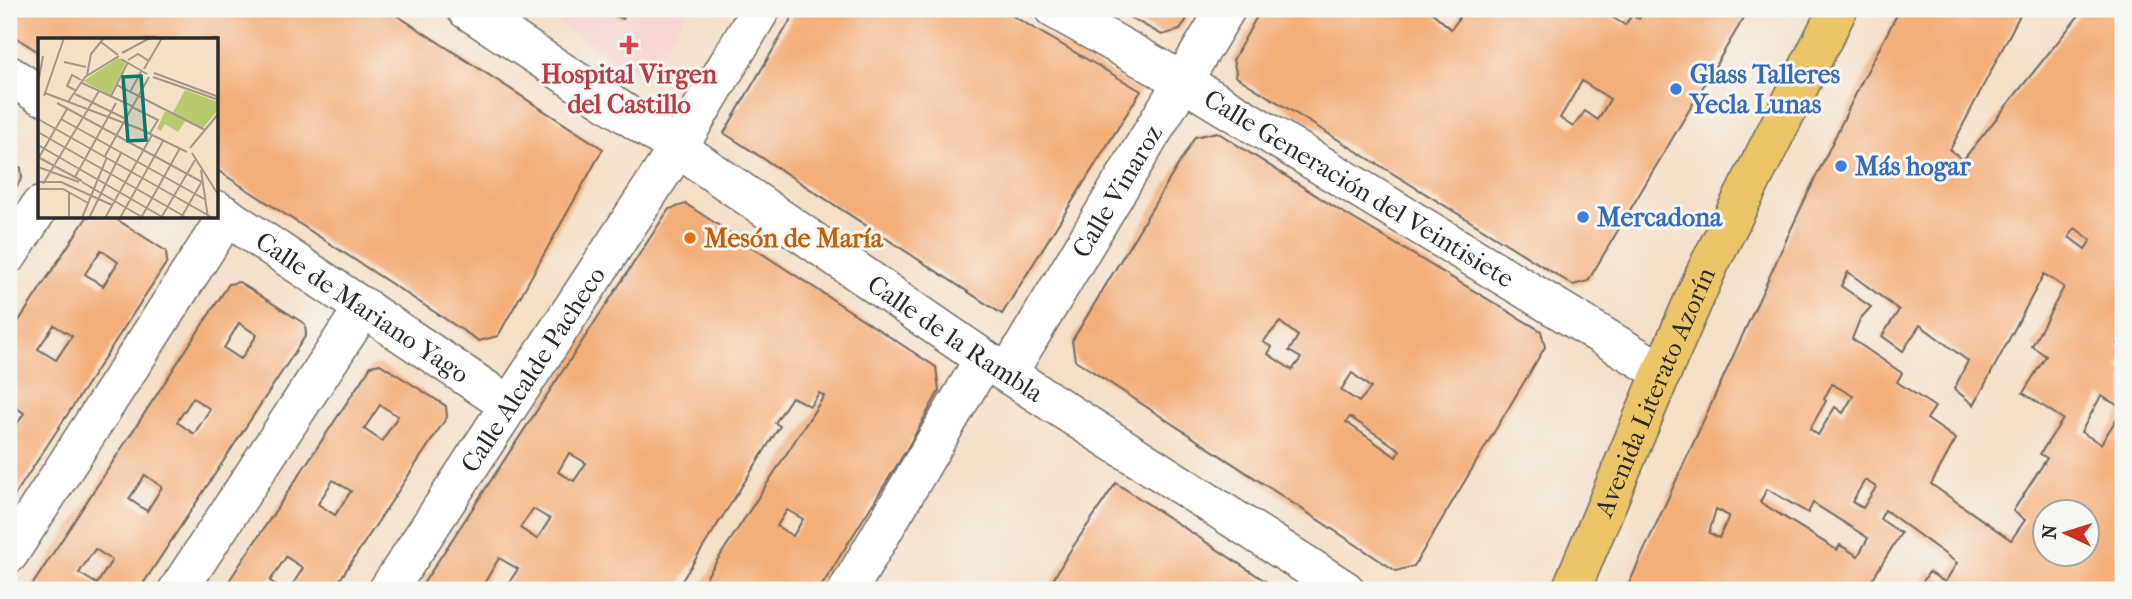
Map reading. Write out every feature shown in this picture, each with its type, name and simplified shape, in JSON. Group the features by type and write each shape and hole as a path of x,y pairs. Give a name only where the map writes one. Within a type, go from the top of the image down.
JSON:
{"main road":[{"name":"Avenida Literato Azorín","path":"1571,590 1709,265 1838,9"}],"street":[{"name":"Calle de la Rambla","path":"466,9 678,148 996,366 1345,590"},
{"name":"Calle Alcalde Pacheco","path":"388,590 678,148 761,9"},
{"name":"Calle Generación del Veintisiete","path":"1054,9 1184,82 1662,372"},
{"name":"Calle Vinaroz","path":"848,590 1184,82 1226,9"},
{"path":"9,75 38,94"},
{"path":"9,254 38,209"},
{"name":"Calle de Mariano Yago","path":"222,213 509,405"},
{"path":"9,554 218,219"},
{"path":"178,590 364,307"}],"shaded area":[{"name":"Hospital Virgen del Castillo","path":"536,9 688,9 646,80"}],"building":[{"path":"9,9 387,9 603,149 498,336 479,341 219,171 219,38 38,38 38,52 9,33"},
{"path":"601,9 628,9 623,19"},
{"path":"797,9 1001,9 1141,91 1002,314 724,133"},
{"path":"1115,9 1193,9 1180,30 1162,35"},
{"path":"1261,9 1428,9 1451,29 1458,20 1461,9 1614,9 1610,16 1625,25 1632,15 1639,19 1645,9 1749,9 1588,281 1573,285 1235,76 1233,60","holes":["1582,81 1610,99 1598,120 1585,111 1573,127 1560,118"]},
{"path":"1900,9 2023,9 1950,150 1963,160 2084,9 2123,9 2123,335 2117,344 2123,348 2123,359 2118,367 2123,370 2123,408 2123,590 1918,590 1929,572 1945,582 1957,563 1885,510 1880,519 1901,533 1867,588 1871,590 1626,590 1798,214","holes":["2075,228 2091,240 2085,249 2069,237","1848,272 1899,310 1882,336 1903,351 1920,325 1968,361 1954,389 1974,405 2044,274 2064,287 2032,346 2046,356 2023,393 2063,419 2040,454 2047,458 2013,511 2025,520 2011,540 1931,484 1956,439 1927,419 1935,407 1897,382 1902,373 1852,339 1860,319 1871,307 1841,286","1832,384 1853,396 1843,413 1835,407 1818,435 1810,429 1826,401 1824,399","2101,396 2123,408 2101,444 2081,432","1865,480 1876,487 1863,508 1852,502","1767,489 1808,513 1813,503 1868,538 1858,556 1840,545 1837,550 1760,502","1716,509 1729,516 1719,538 1709,533"]},
{"path":"1217,132 1339,210 1541,331 1545,347 1414,566 1396,571 1075,360 1072,341 1195,137","holes":["1280,322 1298,336 1289,351 1301,358 1292,370 1268,354 1272,347 1263,342","1352,373 1371,388 1359,402 1341,390","1350,417 1400,450 1396,457 1346,422"]},
{"path":"9,160 21,168 22,178 9,198"},
{"path":"686,204 936,367 939,391 907,449 819,590 752,590 741,584 737,590 698,590 824,396 819,393 810,406 792,397 775,423 780,426 676,590 504,590 518,569 499,558 485,582 498,590 419,590 669,209","holes":["569,453 586,463 574,481 558,472","533,509 550,519 537,539 520,528","787,510 803,519 793,536 777,526"]},
{"path":"86,219 116,219 166,251 167,262 9,504 9,437 24,413 9,403 9,336","holes":["101,250 118,262 103,286 85,274","54,325 72,336 56,360 38,349"]},
{"path":"239,282 305,324 306,335 139,590 29,590 229,284","holes":["239,323 257,335 241,359 224,348","193,398 210,409 194,434 177,422","145,475 162,487 147,511 129,499","95,549 112,560 97,584 79,573"]},
{"path":"380,364 446,406 447,417 333,590 289,590 303,568 286,557 270,581 284,590 223,590 371,366","holes":["380,405 398,416 382,441 364,429","333,480 351,491 335,515 318,504"]},
{"path":"1116,483 1279,590 1047,590"},
{"path":"1896,581 1910,590 1891,590"}],"place":[{"name":"Hospital Virgen del Castillo","path":"629,45"},
{"name":"Glass Talleres Yecla Lunas","path":"1676,89"},
{"name":"Más hogar","path":"1841,166"},
{"name":"Mercadona","path":"1583,217"},
{"name":"Mesón de María","path":"690,238"}]}
